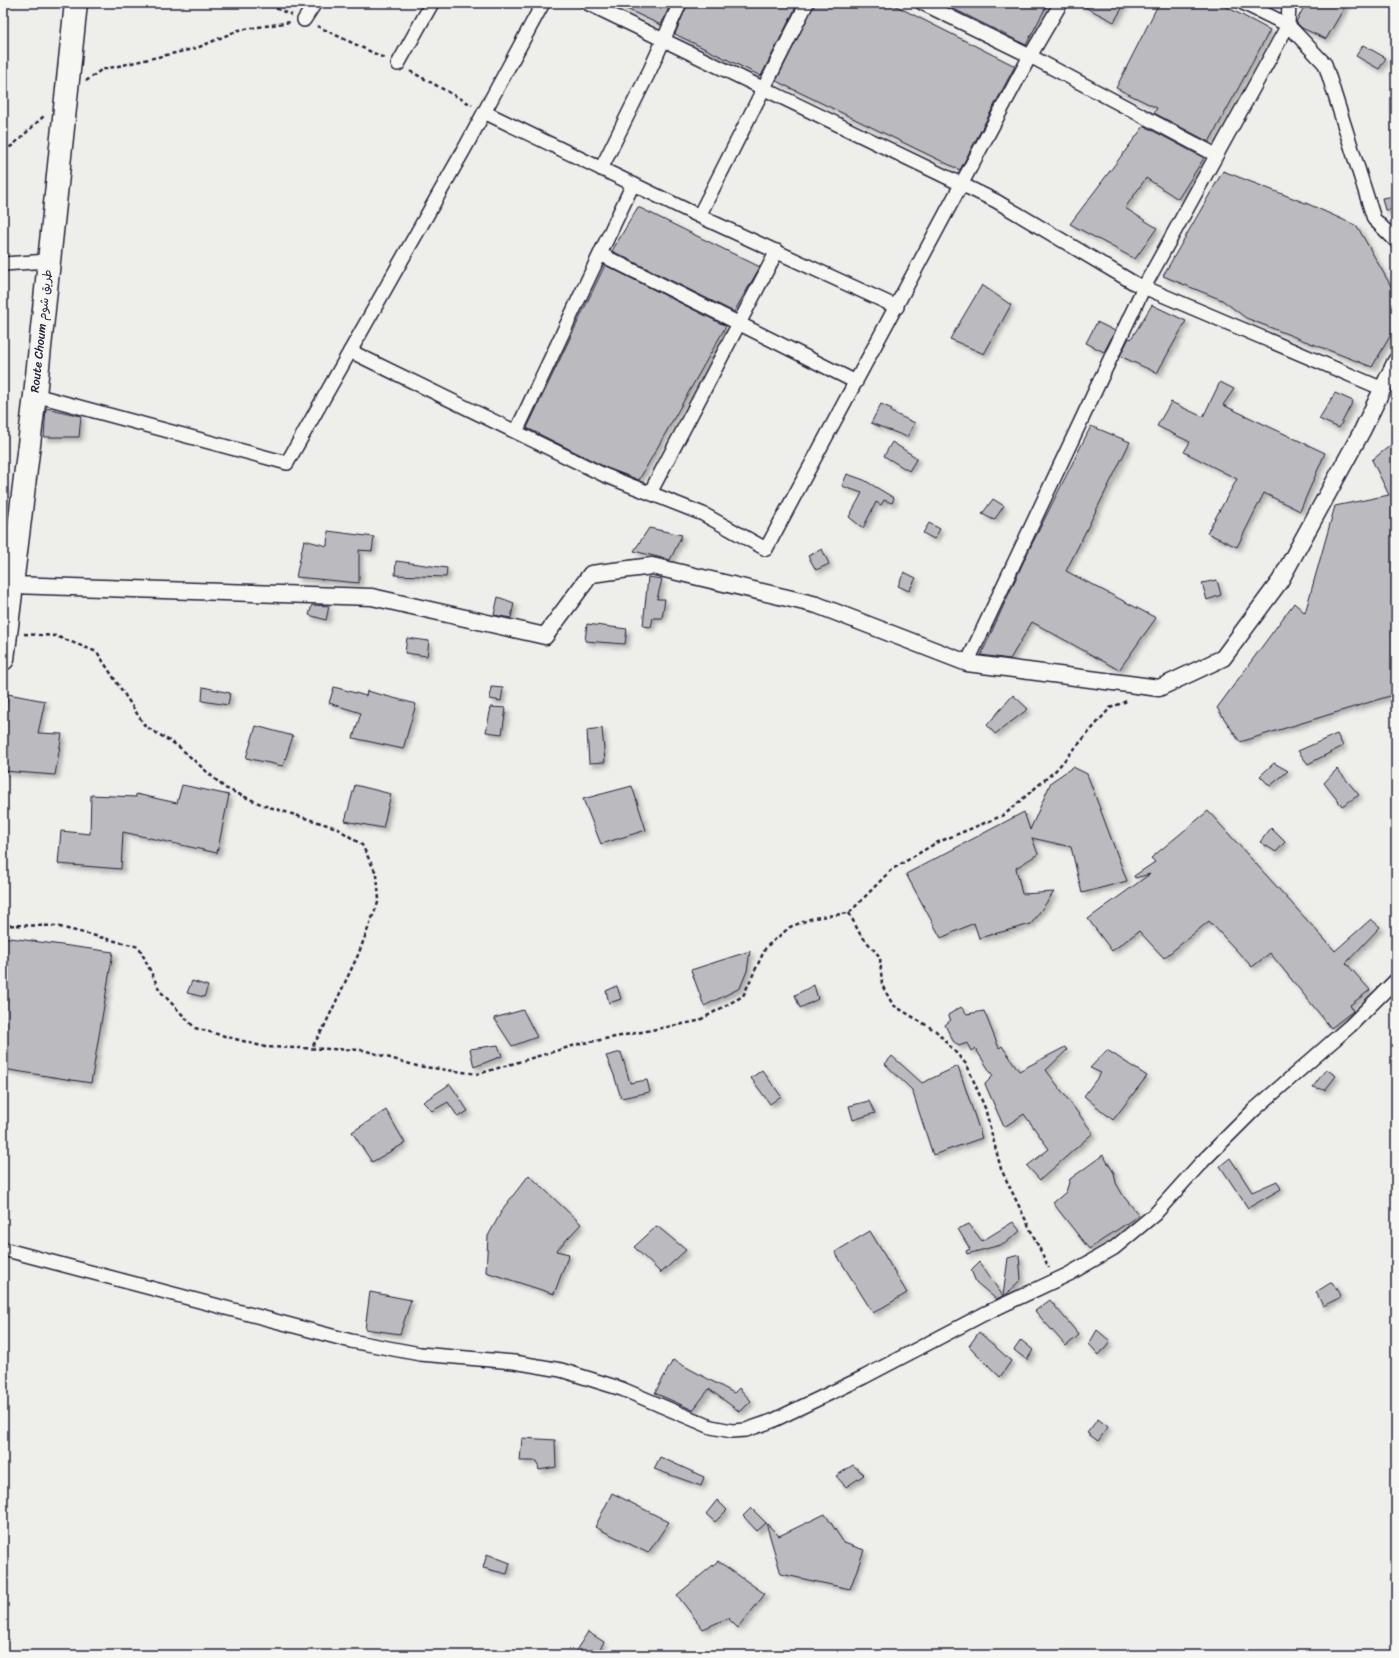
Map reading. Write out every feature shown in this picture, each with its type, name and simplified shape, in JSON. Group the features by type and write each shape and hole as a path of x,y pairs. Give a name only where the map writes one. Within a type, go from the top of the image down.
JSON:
{"highway":[{"name":"Route Choum طريق شوم","path":"3,659 35,395 76,3"}],"street":[{"path":"304,20 315,3"},
{"path":"398,64 432,3"},
{"path":"35,395 287,463 484,112 543,3"},
{"path":"587,3 996,200 1144,287 1383,389"},
{"path":"601,169 650,70 680,3"},
{"path":"699,216 807,3"},
{"path":"922,3 1030,56 1216,155"},
{"path":"350,351 604,475 703,514 766,549 897,306 960,183 1061,3"},
{"path":"1243,3 1288,25 1325,64 1374,219 1396,241"},
{"path":"967,663 1144,287 1288,25 1289,3"},
{"path":"484,112 699,216 897,306"},
{"path":"516,432 633,184"},
{"path":"650,493 778,252"},
{"path":"600,254 856,382"},
{"path":"3,264 49,261"},
{"path":"12,585 372,597 545,636 590,574 652,566 817,605 967,663 1159,688 1223,658 1280,581 1362,431 1395,365"},
{"path":"3,1249 358,1342 420,1354 514,1362 561,1370 622,1388 711,1427 732,1431 760,1427 864,1377 984,1314 1092,1262 1135,1232 1155,1214 1244,1120 1350,1026 1396,980"}],"path":[{"path":"263,3 304,20 398,64 484,112"},
{"path":"3,150 12,146 66,96 101,70 197,48 240,30 304,20"},
{"path":"7,633 56,636 97,652 145,726 178,746 225,788 263,805 337,828 362,845 377,875 380,900 358,955 312,1048"},
{"path":"3,925 56,926 139,947 160,991 195,1028 265,1047 363,1050 417,1066 478,1074 579,1044 698,1021 743,996 766,947 790,927 813,918 849,913 891,870 936,842 1004,815 1056,770 1110,708 1131,699"},
{"path":"849,913 860,934 880,957 882,985 893,1005 936,1031 967,1065 985,1108 1001,1169 1055,1281"}],"building":[{"path":"614,3 671,3 661,25"},
{"path":"688,3 798,3 761,76 675,34"},
{"path":"815,3 890,3 1015,66 960,170 776,81"},
{"path":"942,3 1048,3 1026,45"},
{"path":"1077,3 1125,3 1114,22"},
{"path":"1159,3 1219,3 1270,30 1209,142 1154,113 1157,108 1116,88"},
{"path":"1306,3 1347,3 1326,39 1302,28 1296,22"},
{"path":"1363,45 1386,58 1379,69 1356,56"},
{"path":"1144,126 1204,158 1178,199 1146,178 1125,208 1157,228 1135,259 1070,224"},
{"path":"1223,171 1308,204 1357,226 1396,295 1396,326 1372,367 1246,318 1222,300 1163,276"},
{"path":"1396,196 1396,210 1385,210 1382,198"},
{"path":"638,207 760,267 734,312 612,251"},
{"path":"605,265 726,326 639,480 607,468 527,428"},
{"path":"982,285 1011,305 984,354 950,339"},
{"path":"1152,305 1186,321 1157,373 1120,356 1129,338 1131,339"},
{"path":"1097,322 1115,331 1104,352 1086,343"},
{"path":"1220,382 1234,389 1223,405 1325,453 1300,511 1264,493 1237,547 1207,533 1237,479 1184,452 1190,442 1157,426 1171,402 1203,417"},
{"path":"1335,393 1353,401 1339,428 1319,419"},
{"path":"881,404 892,409 891,412 915,423 907,437 871,423"},
{"path":"46,408 81,416 79,437 44,437"},
{"path":"1091,426 1130,442 1066,571 1156,618 1119,670 1032,622 1010,659 981,655 1028,552"},
{"path":"1396,441 1396,694 1240,742 1217,708 1294,603 1305,613 1335,506 1389,495 1372,460"},
{"path":"892,442 917,458 909,471 884,456"},
{"path":"847,474 864,480 894,498 892,503 884,500 881,505 876,502 863,528 849,517 862,493 842,486"},
{"path":"993,499 1004,506 994,520 982,514"},
{"path":"929,523 940,529 934,539 923,533"},
{"path":"649,528 682,535 670,560 634,551"},
{"path":"328,531 374,537 372,551 359,550 359,583 296,577 304,540 327,546"},
{"path":"822,549 829,564 816,570 808,556"},
{"path":"396,561 447,568 446,577 395,575"},
{"path":"904,572 916,578 909,591 898,586"},
{"path":"648,577 662,579 657,599 665,599 662,618 653,618 651,627 643,626"},
{"path":"1217,580 1221,595 1207,600 1202,583"},
{"path":"498,597 514,603 511,618 494,615"},
{"path":"312,605 329,606 326,620 309,615"},
{"path":"587,624 627,629 625,644 585,641"},
{"path":"407,638 429,641 427,656 405,653"},
{"path":"203,687 230,693 228,705 202,701"},
{"path":"334,687 366,696 367,691 416,704 403,749 353,738 361,713 329,703"},
{"path":"491,687 503,688 501,701 490,699"},
{"path":"8,694 45,701 38,733 62,734 55,775 3,771 3,738"},
{"path":"1013,695 1028,709 995,734 987,725"},
{"path":"491,707 506,708 502,734 486,732"},
{"path":"256,726 293,736 283,766 246,758"},
{"path":"602,728 605,762 589,763 587,730"},
{"path":"1337,734 1343,746 1308,764 1298,751"},
{"path":"1274,763 1288,771 1270,786 1260,776"},
{"path":"1073,767 1087,774 1127,881 1082,893 1071,847 1032,838 1038,854 1016,868 1022,894 1054,892 1031,924 979,938 974,923 941,938 906,874 1024,812 1030,830 1051,782"},
{"path":"1337,769 1359,795 1342,806 1324,783"},
{"path":"182,785 229,795 217,853 123,832 121,869 58,864 61,831 90,834 91,795 136,797 136,794 177,803"},
{"path":"355,785 391,794 383,828 345,821"},
{"path":"632,786 646,830 601,844 583,799"},
{"path":"1208,811 1335,951 1371,919 1380,927 1346,963 1370,990 1350,1005 1353,1011 1331,1028 1270,953 1252,967 1209,921 1164,958 1139,931 1112,951 1088,919 1150,874 1135,878 1134,876 1155,862 1151,858"},
{"path":"1271,828 1285,842 1276,852 1260,842"},
{"path":"3,937 113,952 91,1083 3,1069"},
{"path":"750,951 747,971 740,988 704,1006 691,970"},
{"path":"192,981 208,986 204,997 187,993"},
{"path":"814,985 818,999 800,1008 795,995"},
{"path":"617,986 621,999 609,1003 606,991"},
{"path":"961,1007 967,1014 984,1011 999,1048 1002,1046 1019,1071 1065,1047 1067,1050 1046,1070 1093,1133 1040,1180 1027,1166 1049,1149 1024,1114 1004,1127 985,1084 993,1076 975,1048 971,1051 967,1043 959,1046 953,1041 945,1025 951,1020 948,1015"},
{"path":"523,1010 537,1037 512,1046 494,1018"},
{"path":"498,1045 502,1056 474,1067 470,1049"},
{"path":"1107,1050 1147,1076 1113,1120 1084,1096 1101,1073 1090,1068"},
{"path":"621,1052 630,1083 647,1080 650,1092 621,1098 606,1056"},
{"path":"892,1056 922,1083 958,1066 982,1138 933,1155 912,1090 885,1064"},
{"path":"1326,1069 1336,1076 1325,1090 1313,1087"},
{"path":"762,1070 781,1096 770,1104 751,1078"},
{"path":"450,1084 468,1111 458,1117 448,1102 432,1111 423,1102"},
{"path":"869,1101 875,1113 853,1120 849,1106"},
{"path":"386,1110 405,1143 372,1162 352,1132"},
{"path":"1103,1155 1114,1173 1116,1183 1124,1197 1139,1215 1089,1249 1053,1203 1066,1192 1070,1179"},
{"path":"1230,1158 1252,1192 1277,1181 1281,1189 1248,1208 1220,1166"},
{"path":"529,1175 581,1224 556,1251 569,1254 554,1294 486,1272 488,1236 504,1207"},
{"path":"1013,1222 1020,1231 1004,1244 967,1254 966,1251 970,1249 958,1229 969,1224 982,1241"},
{"path":"657,1226 686,1250 661,1273 634,1247"},
{"path":"870,1231 907,1293 873,1313 835,1252"},
{"path":"1019,1255 1021,1279 1007,1294 1003,1296 1008,1258"},
{"path":"979,1262 1003,1296 996,1299 976,1282 971,1270"},
{"path":"1332,1282 1341,1297 1323,1306 1316,1292"},
{"path":"370,1292 411,1300 400,1334 365,1329"},
{"path":"1050,1300 1079,1335 1066,1346 1035,1311"},
{"path":"1097,1330 1110,1341 1099,1355 1089,1344"},
{"path":"979,1332 1011,1361 1000,1377 969,1346"},
{"path":"1021,1340 1033,1350 1027,1360 1014,1350"},
{"path":"673,1360 734,1393 739,1388 751,1401 740,1412 709,1389 693,1410 655,1393"},
{"path":"1098,1419 1108,1427 1098,1441 1087,1433"},
{"path":"522,1438 555,1440 556,1467 539,1470 537,1461 520,1461"},
{"path":"660,1457 704,1477 701,1486 654,1469"},
{"path":"853,1465 864,1475 846,1487 836,1476"},
{"path":"612,1493 669,1522 648,1553 595,1527"},
{"path":"717,1500 727,1510 715,1522 706,1514"},
{"path":"751,1508 766,1523 757,1531 743,1516"},
{"path":"825,1514 844,1543 864,1550 850,1589 781,1574 766,1523 779,1536"},
{"path":"487,1554 510,1563 507,1574 483,1568"},
{"path":"718,1561 765,1594 738,1628 728,1618 703,1629 677,1595"},
{"path":"588,1632 604,1642 596,1655 573,1655"}]}
